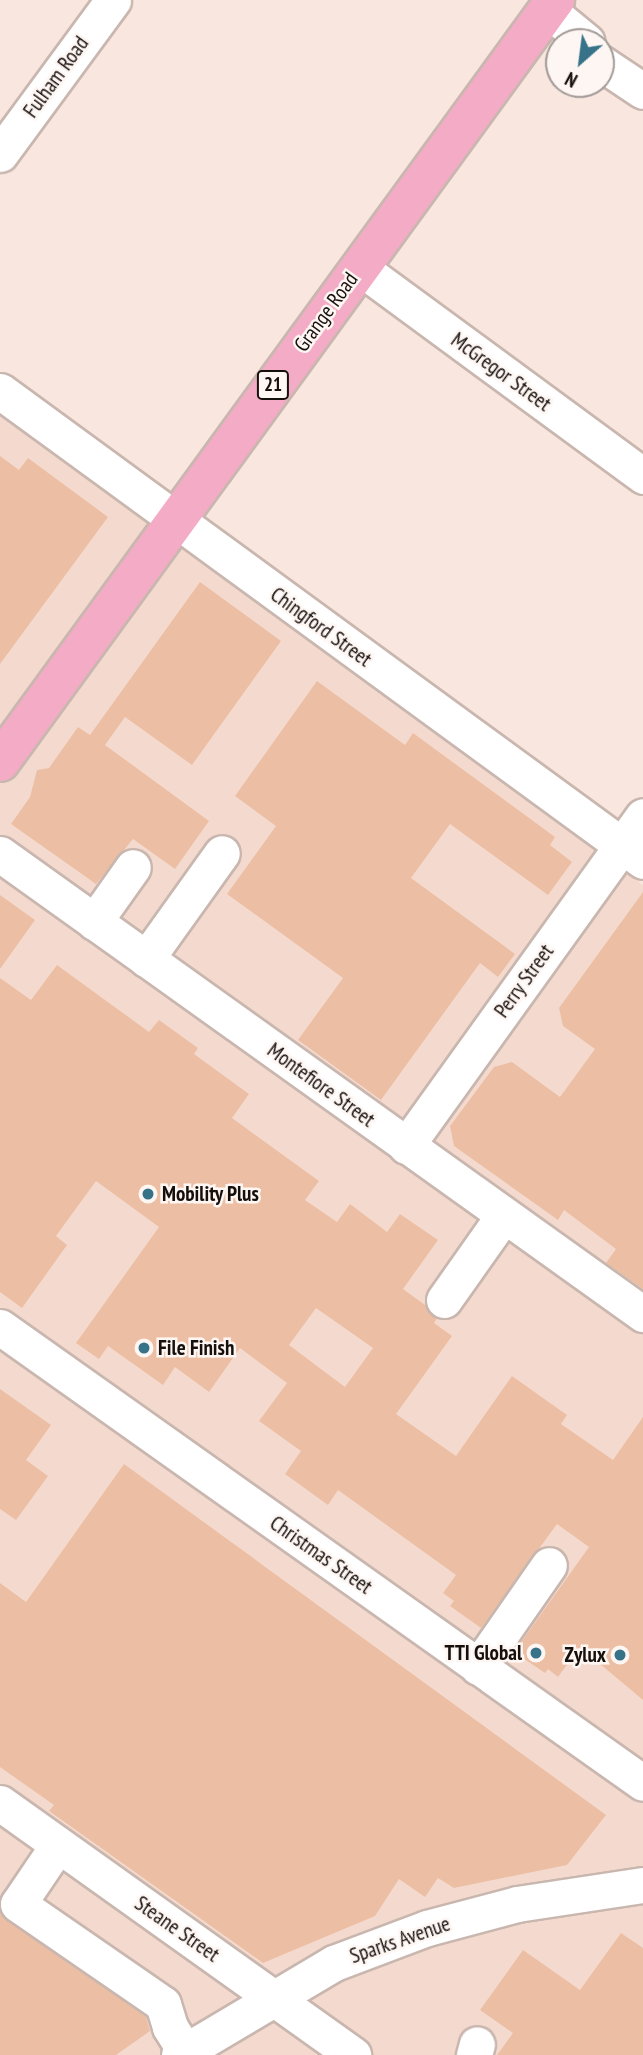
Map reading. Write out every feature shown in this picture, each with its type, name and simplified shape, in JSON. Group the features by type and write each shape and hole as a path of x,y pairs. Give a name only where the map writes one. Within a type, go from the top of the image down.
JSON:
{"main road":[{"name":"Grange Road","path":"0,762 359,267 551,19"}],"street":[{"name":"Fulham Road","path":"0,154 113,0"},
{"name":"McGregor Street","path":"359,267 643,476"},
{"name":"Chingford Street","path":"0,391 632,853"},
{"name":"Perry Street","path":"406,1146 632,853 643,816"},
{"path":"146,959 222,853"},
{"name":"Montefiore Street","path":"0,854 643,1314"},
{"path":"94,922 133,867"},
{"path":"444,1300 504,1215"},
{"name":"Christmas Street","path":"0,1327 643,1783"},
{"path":"478,1667 549,1565"},
{"name":"Steane Street","path":"0,1803 353,2055"},
{"path":"58,1845 18,1904 163,2004 182,2053"},
{"name":"Sparks Avenue","path":"182,2053 271,1997 334,1963 427,1928 517,1904 643,1885"}],"shaded area":[{"path":"0,412 643,885 643,2055 0,2055"}],"building":[{"path":"0,456 19,470 28,458 108,517 0,664"},
{"path":"200,582 281,641 192,765 125,717 105,745 209,821 175,869 133,839 96,884 11,824 30,797 37,770 49,768 78,727 90,735"},
{"path":"317,681 405,745 413,733 555,837 550,845 572,862 548,895 450,824 411,878 515,954 498,977 480,963 381,1100 298,1040 343,978 227,894 276,826 235,796"},
{"path":"643,892 643,1289 606,1263 616,1249 564,1210 558,1220 454,1146 450,1126 494,1067 512,1062 560,1097 595,1049 563,1026 559,1008"},
{"path":"0,895 35,920 0,969"},
{"path":"57,965 149,1032 159,1020 198,1048 194,1054 249,1094 232,1118 319,1181 305,1200 337,1222 350,1204 387,1232 400,1214 438,1240 403,1289 425,1305 437,1318 434,1323 452,1336 396,1414 456,1456 512,1376 567,1415 561,1424 613,1460 643,1417 643,1700 580,1647 558,1677 548,1669 545,1673 514,1652 589,1547 557,1524 481,1628 450,1606 454,1601 443,1593 456,1575 338,1490 328,1505 285,1474 301,1451 259,1421 287,1383 240,1348 209,1392 175,1367 163,1385 108,1346 99,1359 76,1343 159,1227 96,1181 56,1236 67,1245 22,1308 0,1292 0,978 31,1000","holes":["316,1308 373,1348 345,1387 289,1345"]},
{"path":"0,1389 51,1425 26,1460 48,1476 16,1520 0,1509"},
{"path":"124,1464 606,1815 567,1865 454,1888 438,1878 425,1897 399,1879 375,1916 263,1963 49,1811 54,1805 0,1767 0,1583 26,1602"},
{"path":"0,1913 146,2017 150,2031 116,2055 0,2055"},
{"path":"621,1933 643,1948 643,2055 497,2055 513,2033 480,2010 523,1950 580,1990"}],"place":[{"name":"Mobility Plus","path":"148,1194"},
{"name":"File Finish","path":"144,1348"},
{"name":"TTI Global","path":"536,1653"},
{"name":"Zylux","path":"620,1655"}]}
